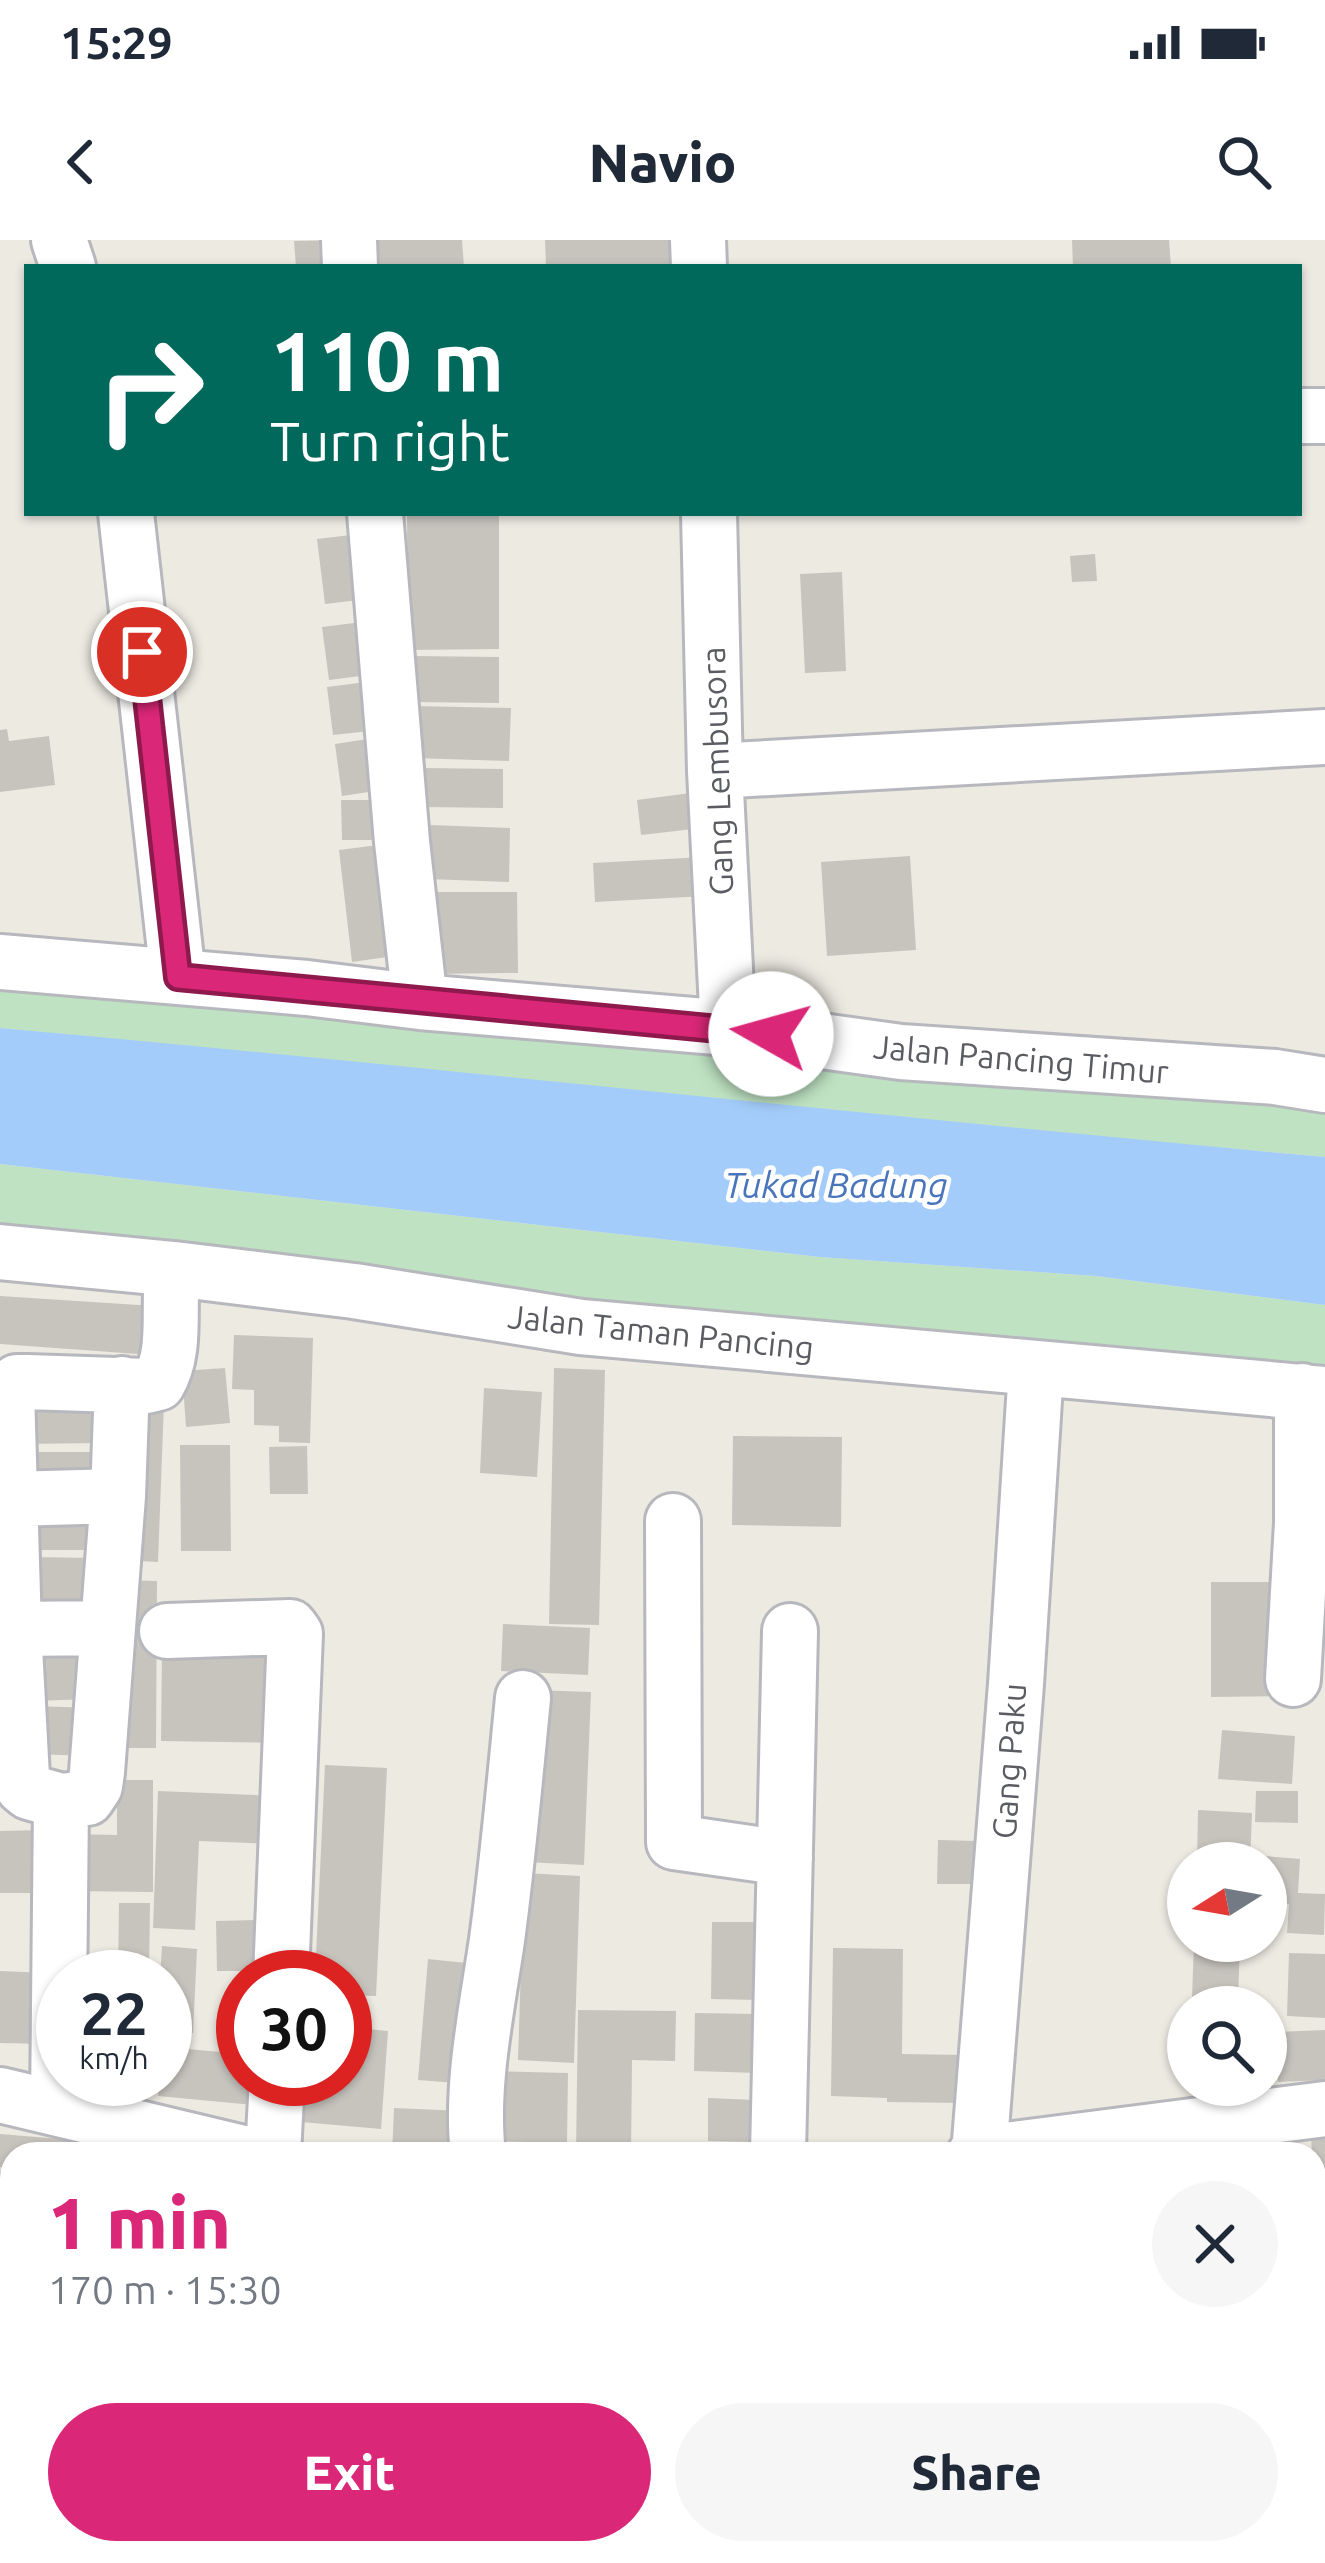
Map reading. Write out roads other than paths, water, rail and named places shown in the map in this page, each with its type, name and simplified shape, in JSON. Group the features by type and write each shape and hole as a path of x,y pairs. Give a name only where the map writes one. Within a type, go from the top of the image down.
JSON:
{"street":[{"path":"126,516 178,977"},
{"path":"375,516 420,1002"},
{"name":"Gang Lembusora","path":"710,516 728,1028"},
{"path":"716,771 1325,737"},
{"name":"Jalan Pancing Timur","path":"0,962 728,1028 901,1052 1325,1084"},
{"name":"Jalan Taman Pancing","path":"0,1252 332,1288 581,1327 1313,1393"},
{"path":"122,1384 101,1745 95,1786 87,1798 61,1801 23,1787 7,1392 27,1382 158,1383 169,1350 171,1292"},
{"name":"Gang Paku","path":"978,2142 1016,1684 1036,1369"},
{"path":"1293,1678 1313,1393"},
{"path":"11,1499 118,1496"},
{"path":"673,1521 674,1842 785,1858"},
{"path":"167,1630 290,1627 296,1634 282,1950"},
{"path":"14,1629 108,1628"},
{"path":"778,2142 790,1631"},
{"path":"477,2142 481,2052 509,1853 523,1698"},
{"path":"58,2108 61,1801"},
{"path":"0,2095 202,2142"},
{"path":"253,2142 267,2106"},
{"path":"1070,2142 1325,2109"}],"water":[{"name":"Tukad Badung","path":"0,1028 1325,1157 1325,1305 1096,1276 820,1257 0,1164"}]}
